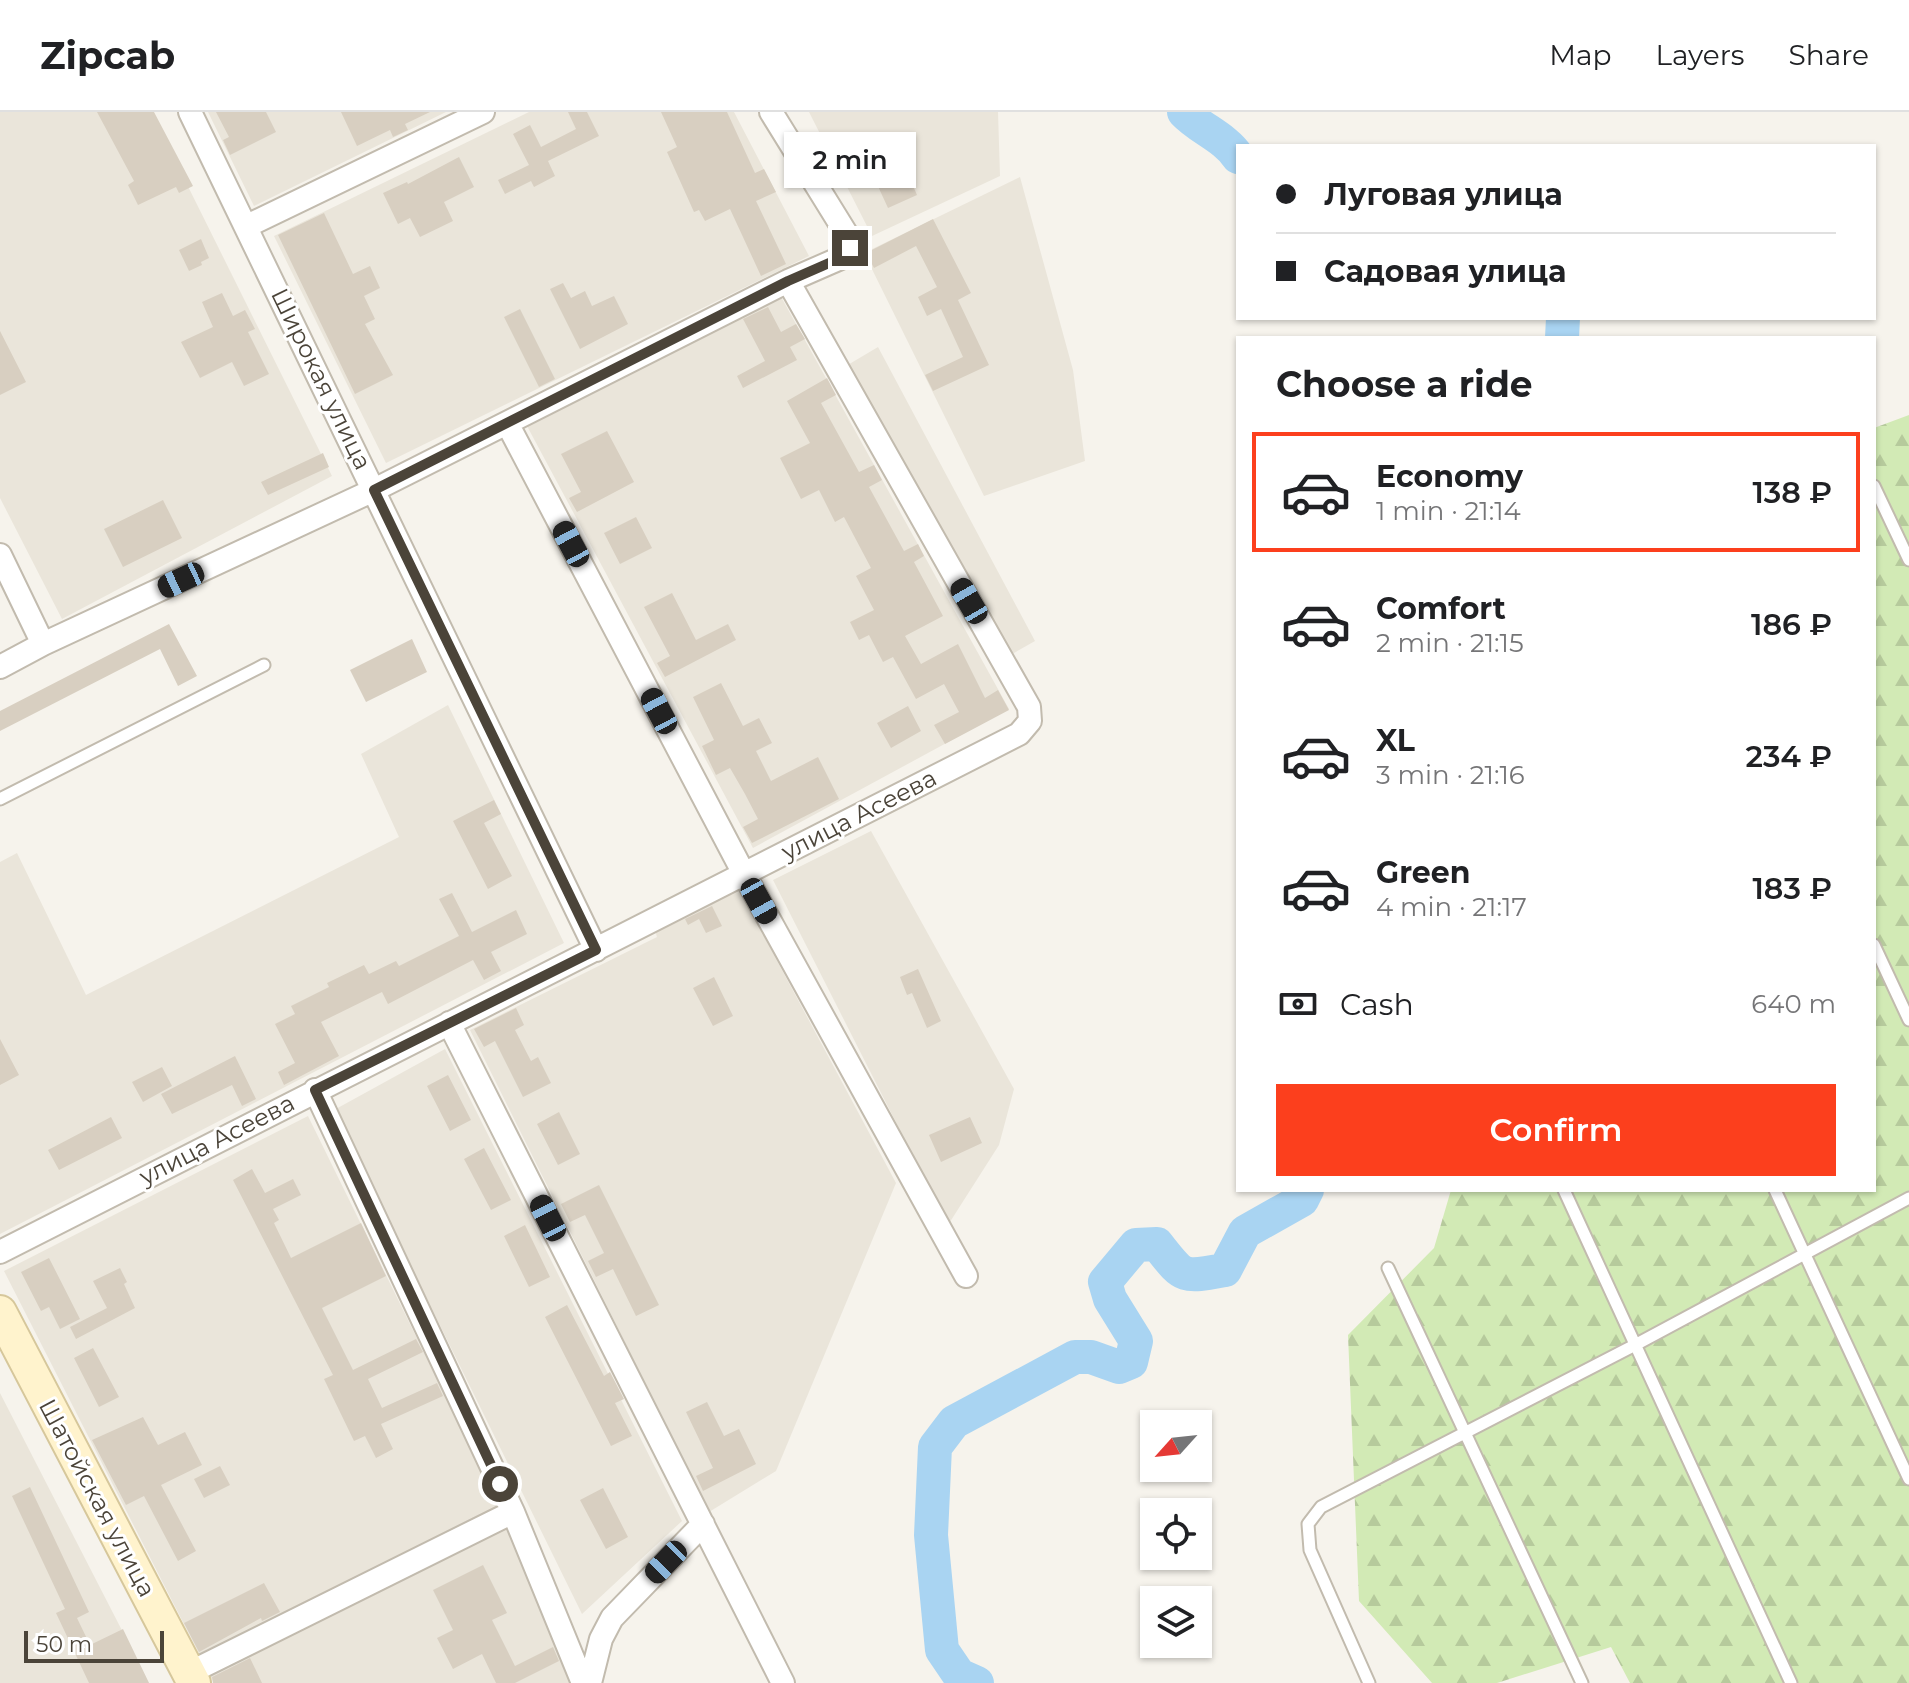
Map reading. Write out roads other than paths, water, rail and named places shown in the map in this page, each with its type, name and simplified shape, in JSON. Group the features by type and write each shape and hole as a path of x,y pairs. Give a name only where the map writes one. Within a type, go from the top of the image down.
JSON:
{"street":[{"name":"Широкая улица","path":"190,112 596,950"},
{"path":"247,226 483,112"},
{"path":"0,667 374,490 788,281 843,257 850,248 849,238 771,112"},
{"name":"улица Асеева","path":"0,1252 1019,734 1030,721 1029,707 788,281"},
{"path":"507,423 744,874 966,1276"},
{"path":"0,555 43,644"},
{"path":"449,1023 783,1683"},
{"path":"315,1090 513,1512 583,1683"},
{"name":"Шатойская улица","path":"0,1312 192,1678"},
{"path":"192,1678 513,1512"},
{"path":"590,1683 601,1639 612,1618 703,1524"}],"lane":[{"path":"1876,490 1909,560"},
{"path":"0,799 264,665"},
{"path":"1876,949 1909,1020"},
{"path":"1565,1192 1791,1683"},
{"path":"1776,1192 1909,1479"},
{"path":"1369,1683 1310,1550 1308,1524 1321,1507 1466,1434 1909,1198"},
{"path":"1388,1268 1582,1683"}],"waterway":[{"path":"1184,112 1236,154"},
{"path":"1562,336 1563,320"},
{"path":"977,1683 959,1675 942,1650 931,1535 935,1447 954,1422 1075,1357 1091,1357 1119,1367 1131,1362 1136,1341 1110,1299 1105,1282 1136,1245 1157,1244 1185,1273 1225,1270 1245,1232 1302,1200 1306,1192"}]}
